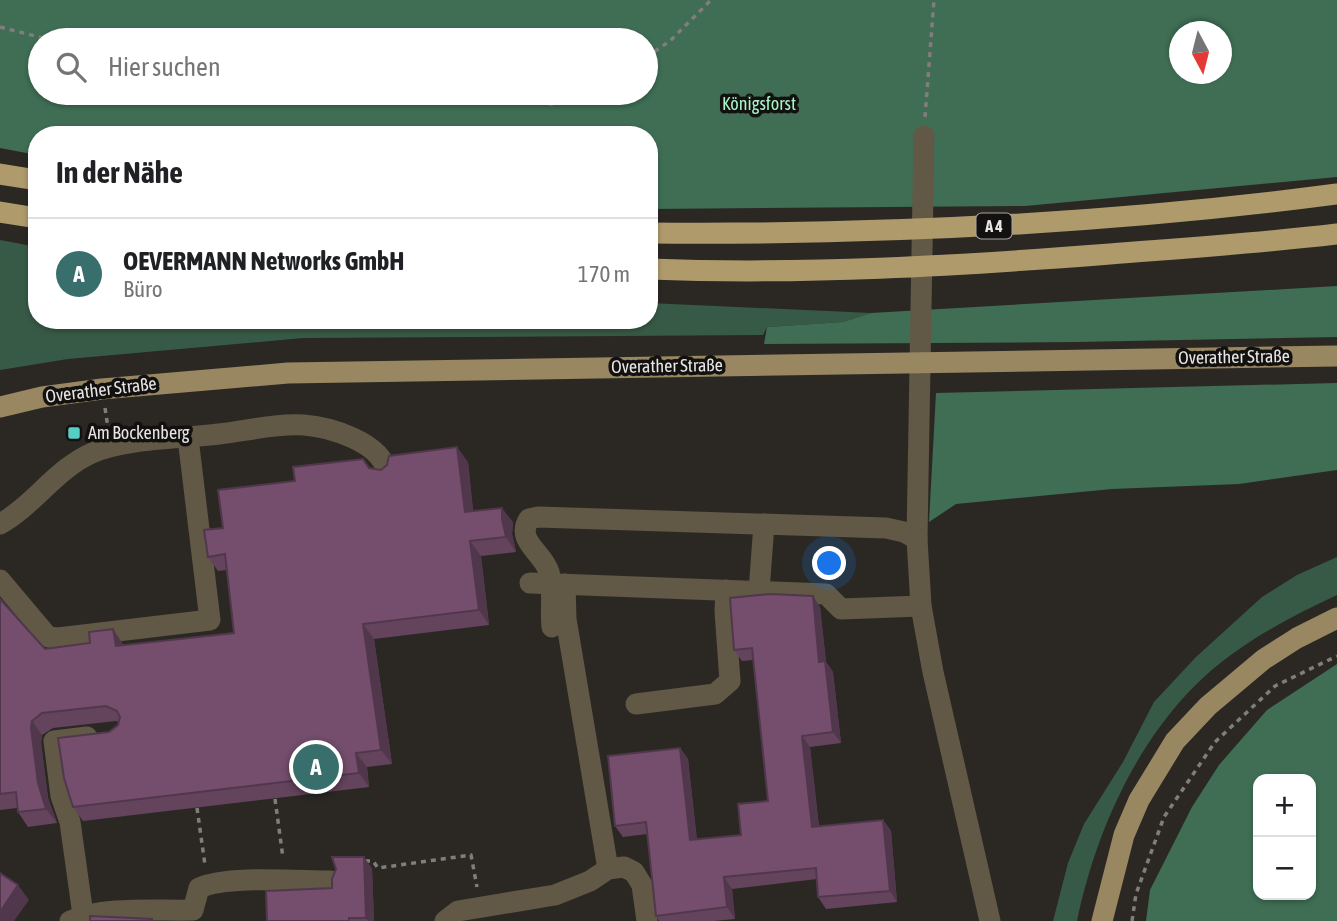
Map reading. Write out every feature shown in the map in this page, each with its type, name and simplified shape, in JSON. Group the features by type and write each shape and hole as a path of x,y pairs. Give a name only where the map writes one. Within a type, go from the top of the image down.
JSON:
{"highway":[{"path":"0,174 28,179"},
{"name":"A 4","path":"658,233 945,230 1188,211 1337,194"},
{"path":"0,212 28,217"},
{"name":"A 4","path":"658,269 877,269 991,264 1337,234"},
{"path":"1292,240 1337,240"}],"main road":[{"name":"Overather Straße","path":"0,407 42,397 102,389 223,377 302,373 1337,356"},
{"path":"1102,921 1124,835 1139,800 1175,741 1208,706 1264,659 1297,638 1337,618"}],"lane":[{"path":"924,136 917,539 922,606 933,672 990,921"},
{"path":"0,524 13,517 77,461 95,452 131,444 303,425 352,437 369,447 384,462 387,472"},
{"path":"0,580 48,637 209,620 188,438"},
{"path":"552,627 548,570 525,537 524,527 529,519 537,517 886,528 904,531 917,539"},
{"path":"759,591 764,524"},
{"path":"548,583 826,594 841,609 922,606"},
{"path":"548,583 566,619 608,869"},
{"path":"636,704 715,694 730,681 726,590"},
{"path":"105,736 54,741 61,796 69,822 79,889 76,918 103,912 196,915 199,888 207,884 331,881"},
{"path":"445,921 458,911 555,895 590,881 608,869 624,867 634,872 642,886 647,921"}],"path":[{"path":"658,49 670,41 711,0"},
{"path":"924,136 934,0"},
{"path":"0,27 28,34"},
{"path":"1132,921 1136,894 1164,817 1215,741 1275,686 1337,656"},
{"path":"275,799 286,881"},
{"path":"197,808 207,884"},
{"path":"362,861 373,861 378,867 471,855 481,906"}],"green space":[{"name":"Königsforst","path":"0,0 1337,0 1337,177 1025,206 658,209 658,126 28,126 28,153 0,148"},
{"path":"0,240 28,245 28,329 658,329 658,303 871,313 843,322 767,327 763,335 303,338 68,359 0,370"},
{"path":"1337,286 1337,337 764,344 767,327 843,322 871,313"},
{"path":"1337,383 1337,470 1239,484 1112,489 956,504 929,522 936,393"},
{"path":"1337,557 1337,595 1284,621 1235,652 1204,677 1177,705 1132,771 1114,807 1098,845 1077,921 1053,921 1068,863 1084,824 1123,762 1154,702 1196,657 1262,597 1297,575"},
{"path":"1337,664 1337,921 1146,921 1150,890 1192,807 1219,765 1267,710"}],"building":[{"path":"457,447 465,512 502,508 506,537 470,541 479,610 363,624 381,750 356,753 359,773 73,807 64,778 58,738 109,732 118,725 120,717 117,711 106,706 42,713 32,721 38,783 46,809 18,812 16,792 0,794 0,599 45,649 90,643 89,632 113,629 116,646 234,633 225,554 208,557 204,530 223,528 218,490 295,481 293,467 363,459 369,468 381,470 387,465 389,456"},
{"path":"770,594 813,596 819,662 825,661 833,732 802,736 812,827 883,820 890,891 818,897 816,868 724,877 727,907 656,916 646,822 615,826 608,756 680,748 690,840 741,835 738,804 768,801 752,648 734,650 730,598"},
{"path":"332,857 364,857 366,918 349,918 349,921 267,921 266,891 332,888 336,869"},
{"path":"0,873 18,885 0,912"},
{"path":"90,916 152,919 152,921 90,921"}],"place":[{"name":"Am Bockenberg","path":"74,433"},
{"name":"OEVERMANN Networks GmbH","path":"316,767"}]}
